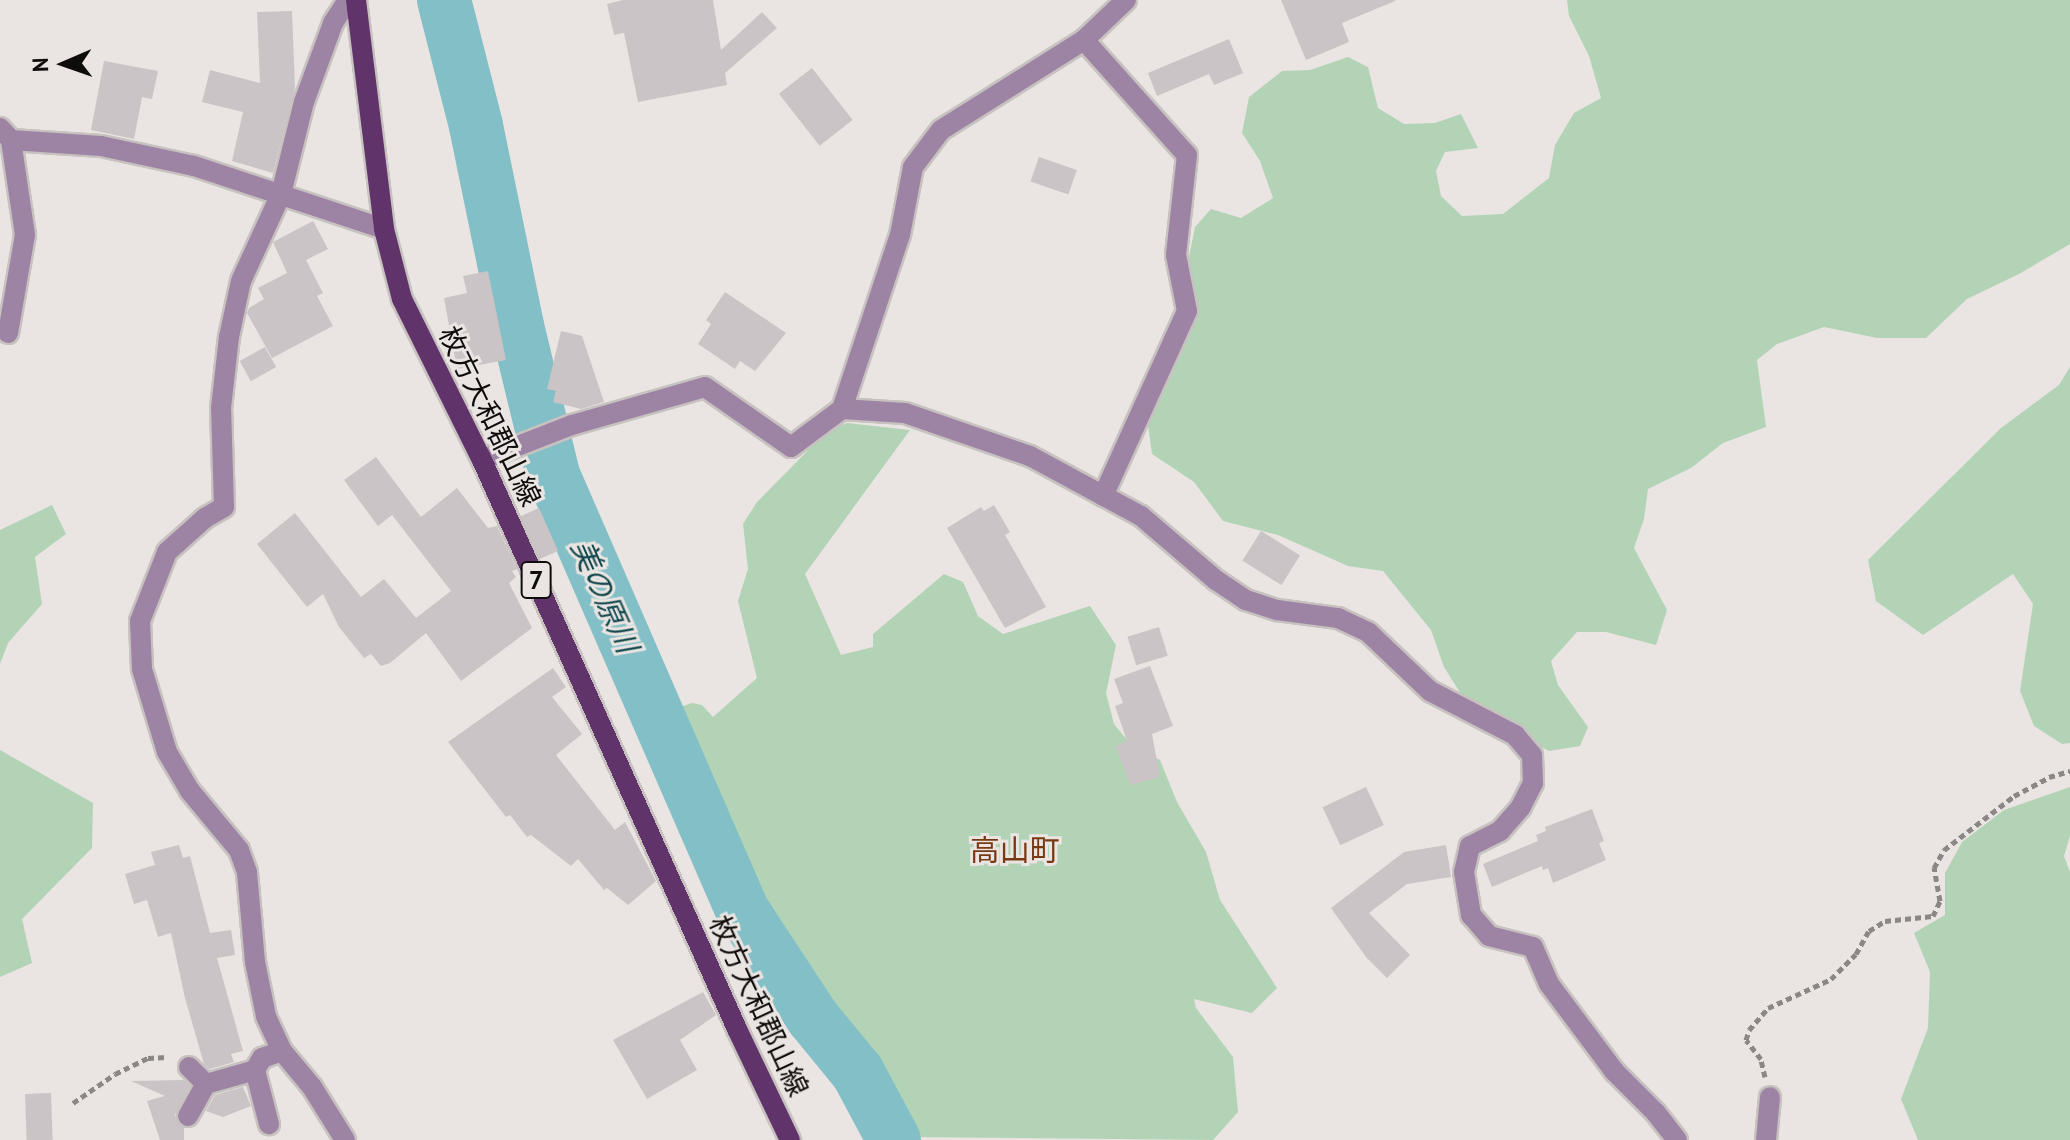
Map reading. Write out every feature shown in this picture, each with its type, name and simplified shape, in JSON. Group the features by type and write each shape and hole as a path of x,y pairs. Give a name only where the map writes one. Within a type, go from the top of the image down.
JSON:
{"main road":[{"name":"枚方大和郡山線","path":"356,0 384,229 402,299 482,460 737,1029 790,1140"}],"street":[{"path":"345,1140 312,1087 282,1051 266,1016 255,962 247,872 239,850 190,791 167,752 142,669 140,621 167,552 205,518 224,507 221,408 229,337 241,281 281,194 304,102 333,23 348,0"},
{"path":"482,460 572,425 705,387 791,447 842,409 900,235 913,167 941,130 1084,40 1126,0"},
{"path":"1084,40 1187,155 1176,255 1187,311 1103,496"},
{"path":"8,333 25,235 5,134 101,146 194,166 384,229"},
{"path":"842,409 905,413 1030,456 1141,516 1216,580 1246,600 1277,610 1338,618 1368,632 1430,691 1515,735 1532,755 1533,783 1521,807 1500,831 1470,846 1464,872 1471,915 1489,936 1533,947 1549,984 1614,1071 1656,1113 1677,1140"},
{"path":"188,1116 206,1084 255,1070 262,1058 282,1051"},
{"path":"189,1067 206,1084"},
{"path":"255,1070 269,1124"},
{"path":"1766,1140 1770,1097"}],"path":[{"path":"1770,1097 1761,1059 1746,1040 1749,1030 1768,1008 1831,979 1856,954 1869,931 1885,921 1933,916 1940,901 1934,868 1944,850 2014,796 2049,777 2070,771"},
{"path":"73,1103 115,1074 148,1058 175,1056 189,1067"}],"green space":[{"path":"1567,0 2070,0 2070,244 2019,274 1967,299 1926,338 1877,338 1824,327 1777,344 1757,360 1766,427 1723,443 1691,468 1648,489 1644,519 1634,548 1667,610 1656,645 1606,632 1577,632 1551,661 1558,685 1588,727 1580,746 1549,751 1533,743 1521,727 1461,694 1444,667 1431,630 1383,571 1348,566 1278,535 1223,521 1194,482 1152,454 1147,418 1181,355 1194,307 1186,272 1195,227 1211,209 1241,218 1273,198 1260,161 1242,133 1249,97 1282,71 1310,70 1348,57 1368,67 1378,108 1404,124 1435,123 1461,114 1478,148 1445,152 1436,171 1441,196 1462,216 1503,214 1549,178 1555,145 1574,113 1601,98 1589,56 1569,16"},
{"path":"2070,367 2070,743 2062,744 2034,726 2020,691 2033,604 2013,574 1923,635 1876,601 1868,560 2001,428 2059,385"},
{"path":"847,423 910,430 805,574 841,655 873,647 873,634 944,574 963,582 978,616 1003,634 1090,606 1116,645 1106,693 1114,724 1132,746 1160,760 1177,802 1206,852 1220,900 1277,988 1252,1013 1194,999 1196,1008 1233,1057 1238,1112 1213,1140 908,1137 875,1082 778,951 734,878 666,712 692,703 702,705 713,717 757,678 738,601 748,569 743,524 757,502 827,431"},
{"path":"52,505 66,534 35,557 42,604 8,643 0,664 0,530"},
{"path":"0,750 93,803 92,848 22,919 32,963 0,977"},
{"path":"2070,787 2070,836 2064,856 2070,872 2070,1140 1918,1140 1901,1099 1928,1028 1930,972 1914,933 1945,915 1945,873 1962,842 2004,810"}],"building":[{"path":"623,0 713,0 721,50 762,12 777,28 725,73 727,85 638,102 624,33 614,35 607,4"},
{"path":"1281,0 1395,1 1342,23 1349,42 1306,60"},
{"path":"292,11 295,88 273,173 232,161 243,112 202,102 210,70 260,83 257,12"},
{"path":"1229,39 1243,73 1214,85 1209,74 1157,96 1148,73"},
{"path":"104,61 158,71 152,99 142,97 134,139 91,130"},
{"path":"812,68 853,120 820,146 779,94"},
{"path":"1039,157 1077,170 1068,195 1031,182"},
{"path":"313,221 328,249 306,260 323,293 317,296 333,326 272,358 247,313 249,308 264,299 258,288 287,273 273,242"},
{"path":"488,271 506,360 457,369 444,298 467,293 463,276"},
{"path":"725,292 786,333 755,371 740,361 735,369 698,344 711,324 706,320"},
{"path":"561,331 582,336 604,402 581,409 553,402 556,391 547,389"},
{"path":"265,347 276,367 251,381 240,361"},
{"path":"376,457 421,517 457,488 488,528 497,526 517,569 512,571 516,577 509,583 532,628 461,681 426,633 390,663 381,666 371,654 364,658 339,627 323,594 307,607 257,544 295,513 361,597 384,579 416,618 451,591 392,515 378,526 344,480"},
{"path":"994,505 1010,532 1005,535 1046,607 1005,628 947,528 981,507 984,511"},
{"path":"539,508 558,551 540,559 521,516"},
{"path":"1261,531 1300,555 1281,585 1242,561"},
{"path":"1159,627 1168,656 1136,665 1127,637"},
{"path":"1150,666 1173,726 1152,734 1160,777 1131,785 1115,746 1127,741 1115,706 1123,703 1114,679"},
{"path":"553,668 566,687 552,697 582,734 556,755 615,830 625,822 656,881 628,905 607,888 604,890 578,859 571,866 531,835 527,837 510,815 506,817 448,742"},
{"path":"1366,787 1384,825 1340,845 1322,807"},
{"path":"1592,809 1604,841 1599,843 1606,860 1553,883 1548,868 1543,870 1542,866 1492,887 1483,864 1538,841 1536,835 1546,831 1545,827"},
{"path":"179,845 183,858 190,856 210,933 231,930 235,955 217,958 243,1051 231,1054 234,1062 210,1069 204,1064 185,998 171,933 158,937 147,900 134,904 125,874 155,865 151,852"},
{"path":"1446,845 1451,877 1407,884 1369,913 1410,955 1387,978 1366,957 1331,908 1404,852"},
{"path":"703,992 716,1015 680,1040 697,1070 647,1099 613,1040"},
{"path":"184,1080 190,1086 175,1115 184,1128 184,1140 160,1140 147,1101 165,1096 131,1081"},
{"path":"243,1087 251,1106 223,1117 206,1111 215,1095"},
{"path":"51,1093 53,1140 27,1140 25,1094"}],"waterway":[{"name":"美の原川","path":"444,0 476,126 517,326 553,475 742,910 813,1018 858,1073 894,1140"}],"district":[{"name":"高山町","path":"1015,850"}]}
